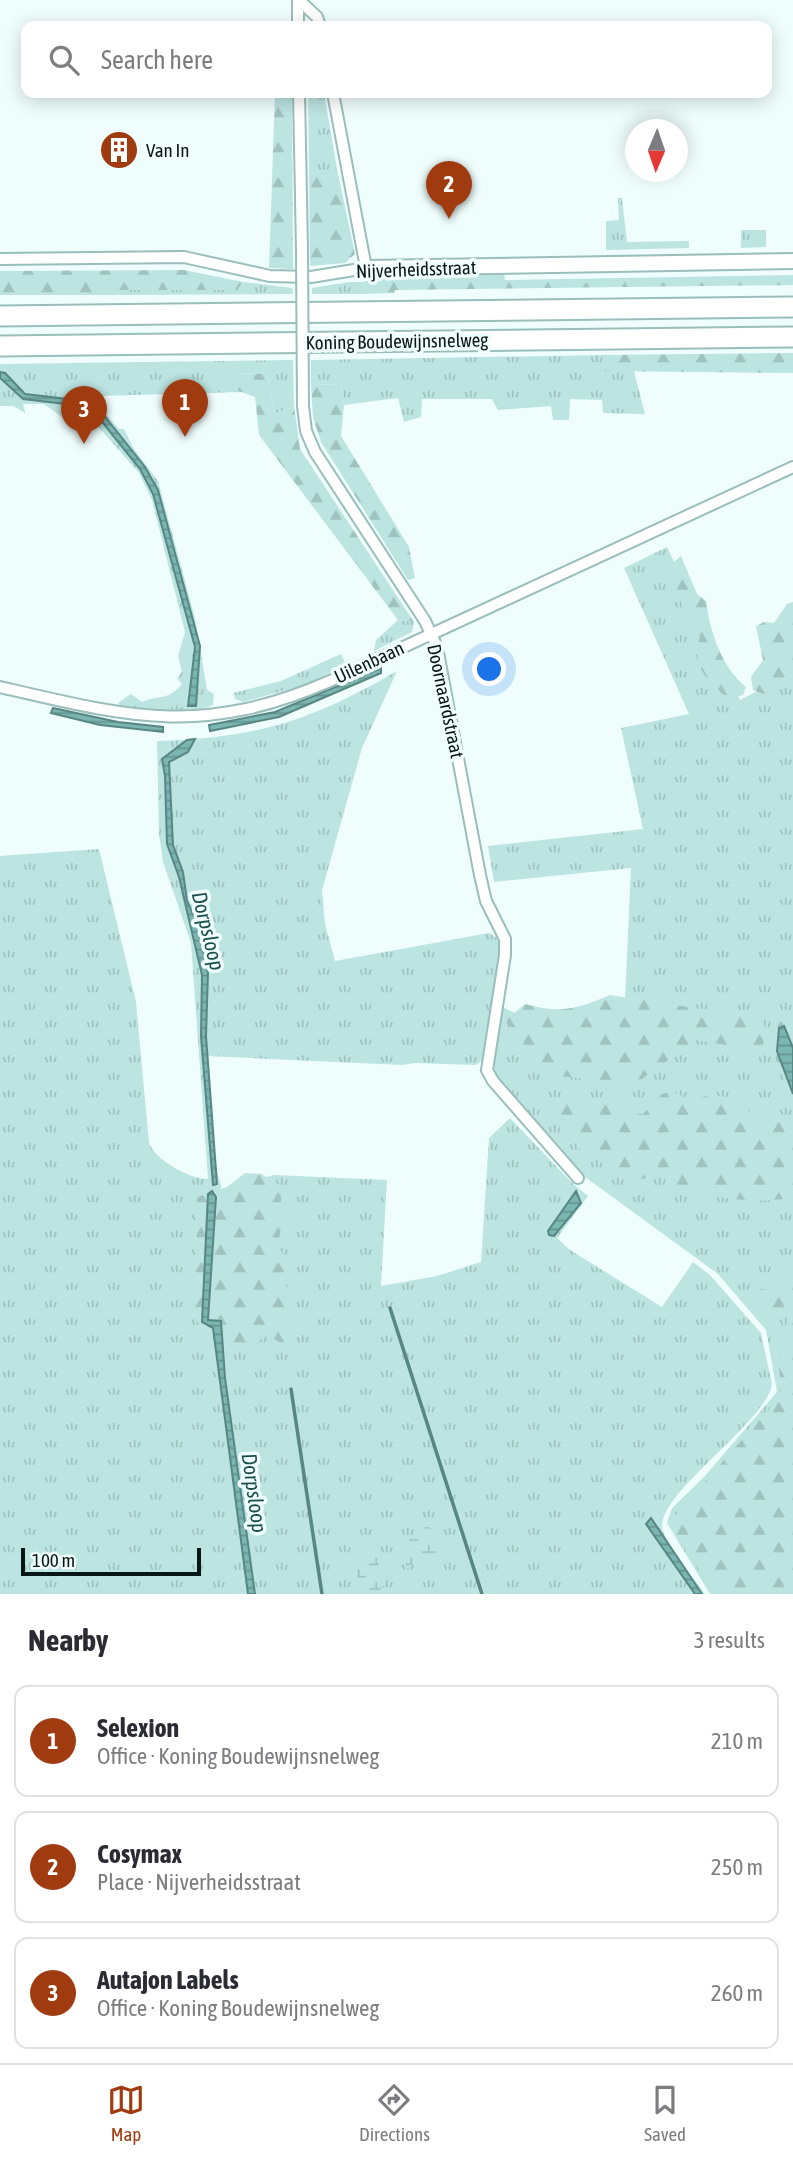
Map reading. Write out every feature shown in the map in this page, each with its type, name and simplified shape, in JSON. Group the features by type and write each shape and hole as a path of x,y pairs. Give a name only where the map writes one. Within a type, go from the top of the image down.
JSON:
{"highway":[{"name":"Koning Boudewijnsnelweg","path":"0,316 793,307"},
{"name":"Koning Boudewijnsnelweg","path":"0,345 793,337"}],"street":[{"path":"299,0 299,21"},
{"path":"299,0 318,21"},
{"name":"Doornaardstraat","path":"299,98 303,406 306,431 315,452 431,634 438,651 483,890 505,939 505,955 487,1070 493,1082 578,1178"},
{"path":"333,98 366,268"},
{"name":"Nijverheidsstraat","path":"0,259 184,257 270,276 311,277 366,268 793,261"},
{"name":"Uilenbaan","path":"0,687 96,709 147,717 229,713 300,694 793,467"}],"green space":[{"path":"275,98 292,98 293,269 269,268"},
{"path":"308,98 325,98 337,169 309,173"},
{"path":"337,169 355,254 345,263 310,266 309,173"},
{"path":"618,198 622,198 627,242 689,241 689,248 606,250 606,221 619,220"},
{"path":"741,230 766,230 766,247 741,248"},
{"path":"184,270 243,282 237,290 119,290 118,295 0,295 0,271"},
{"path":"504,274 505,280 793,275 793,285 395,290 394,293 362,294 363,282 375,279"},
{"path":"243,282 292,288 293,294 118,295 119,290"},
{"path":"363,282 362,294 312,294 312,288"},
{"path":"793,353 793,373 604,371 604,355"},
{"path":"604,355 604,371 634,371 645,414 603,413 602,400 570,399 569,420 553,420 551,406 498,410 492,399 422,399 421,417 404,422 398,398 344,405 341,385 311,384 311,360"},
{"path":"293,360 294,406 274,414 267,374 234,373 233,389 243,392 100,396 96,402 119,429 124,429 134,449 158,481 195,618 207,690 214,694 213,705 192,711 168,712 121,707 118,703 131,694 142,702 172,693 182,684 177,678 182,672 178,656 185,632 152,500 139,473 95,423 74,419 69,422 44,404 23,404 25,413 13,406 0,406 0,364"},
{"path":"233,373 267,374 274,414 294,406 300,449 414,622 398,620 259,435 255,397 233,389"},
{"path":"311,384 341,385 344,405 341,436 409,547 415,578 408,580 321,442 313,418"},
{"path":"667,547 740,700 793,673 793,1594 710,1594 667,1523 672,1508 704,1477 777,1392 766,1330 718,1274 581,1174 497,1081 493,1061 500,1006 540,1025 625,999 631,868 494,882 488,846 643,829 621,728 689,714 624,568"},
{"path":"681,556 697,594 706,601 710,624 723,659 746,687 743,695 728,699 702,671 697,656 700,636 681,602 670,573 669,566"},
{"path":"793,602 793,683 764,694 753,690 751,677 763,660 756,626 764,622 774,623 787,604"},
{"path":"398,620 414,622 412,632 374,651 376,640"},
{"path":"341,654 346,665 304,685 243,702 235,699 233,693 281,681"},
{"path":"397,671 362,748 322,890 325,924 335,961 489,933 502,941 482,1060 476,1065 402,1065 206,1056 214,1159 222,1190 274,1175 387,1180 381,1286 437,1276 481,1262 489,1138 510,1118 572,1183 578,1178 573,1184 588,1196 557,1238 570,1250 662,1307 693,1262 710,1275 761,1333 772,1384 765,1400 751,1419 674,1499 664,1517 663,1531 676,1556 705,1594 255,1594 229,1405 223,1405 248,1594 0,1594 0,856 99,849 136,1002 149,1143 159,1156 174,1168 208,1179 191,943 163,862 159,834 157,741 225,736 282,724 337,703"},
{"path":"610,995 754,1017 763,1022 767,1035 761,1049 744,1053 731,1046 696,1040 642,1079 621,1082 558,1076 530,1053 506,1020 525,1004 549,1009 569,1009"},
{"path":"793,1014 793,1098 778,1065 774,1040 782,1020"},
{"path":"671,1091 691,1100 710,1095 729,1097 758,1118 793,1124 793,1197 778,1200 723,1198 688,1189 659,1174 635,1181 582,1152 549,1108 561,1099 617,1105 643,1114 662,1094"},
{"path":"245,1173 261,1174 282,1187 281,1202 290,1215 282,1225 278,1243 285,1261 286,1285 291,1301 293,1340 285,1345 266,1335 253,1346 233,1345 203,1333 187,1300 196,1270 197,1197 227,1187"},
{"path":"793,1269 793,1594 716,1594 676,1536 672,1519 779,1398 780,1357 789,1346 786,1308 771,1321 760,1313 752,1295 760,1289 770,1289 779,1277"},
{"path":"425,1526 435,1530 434,1538 440,1549 437,1554 423,1553 406,1570 406,1546 410,1539 424,1536"},
{"path":"375,1553 385,1583 378,1594 363,1594 365,1590 355,1572 355,1562"}],"shaded area":[{"path":"0,372 5,373 25,394 85,401 99,409 145,467 158,490 200,646 196,706 188,706 195,647 153,494 140,469 95,413 83,406 23,399 0,378"},
{"path":"381,668 381,673 279,717 210,731 209,725 275,712"},
{"path":"53,708 118,722 163,727 163,732 100,725 51,713"},
{"path":"195,739 188,752 169,762 173,845 183,872 187,901 196,920 208,973 206,1036 217,1184 213,1185 201,1036 202,975 179,877 167,844 162,759 187,740"},
{"path":"784,1026 793,1048 793,1094 777,1051 779,1028"},
{"path":"212,1191 216,1197 208,1320 221,1321 225,1378 255,1594 248,1594 213,1328 202,1322 208,1194"},
{"path":"576,1191 581,1203 554,1236 549,1235 548,1231"},
{"path":"651,1518 702,1594 695,1594 646,1524"}],"waterway":[{"path":"390,1308 482,1594"},
{"path":"291,1389 322,1594"}],"place":[{"name":"Van In","path":"119,150"},
{"name":"Cosymax","path":"449,219"},
{"name":"Selexion","path":"185,437"},
{"name":"Autajon Labels","path":"84,444"}],"water label":[{"name":"Dorpsloop","path":"208,931"},
{"name":"Dorpsloop","path":"254,1493"}]}
